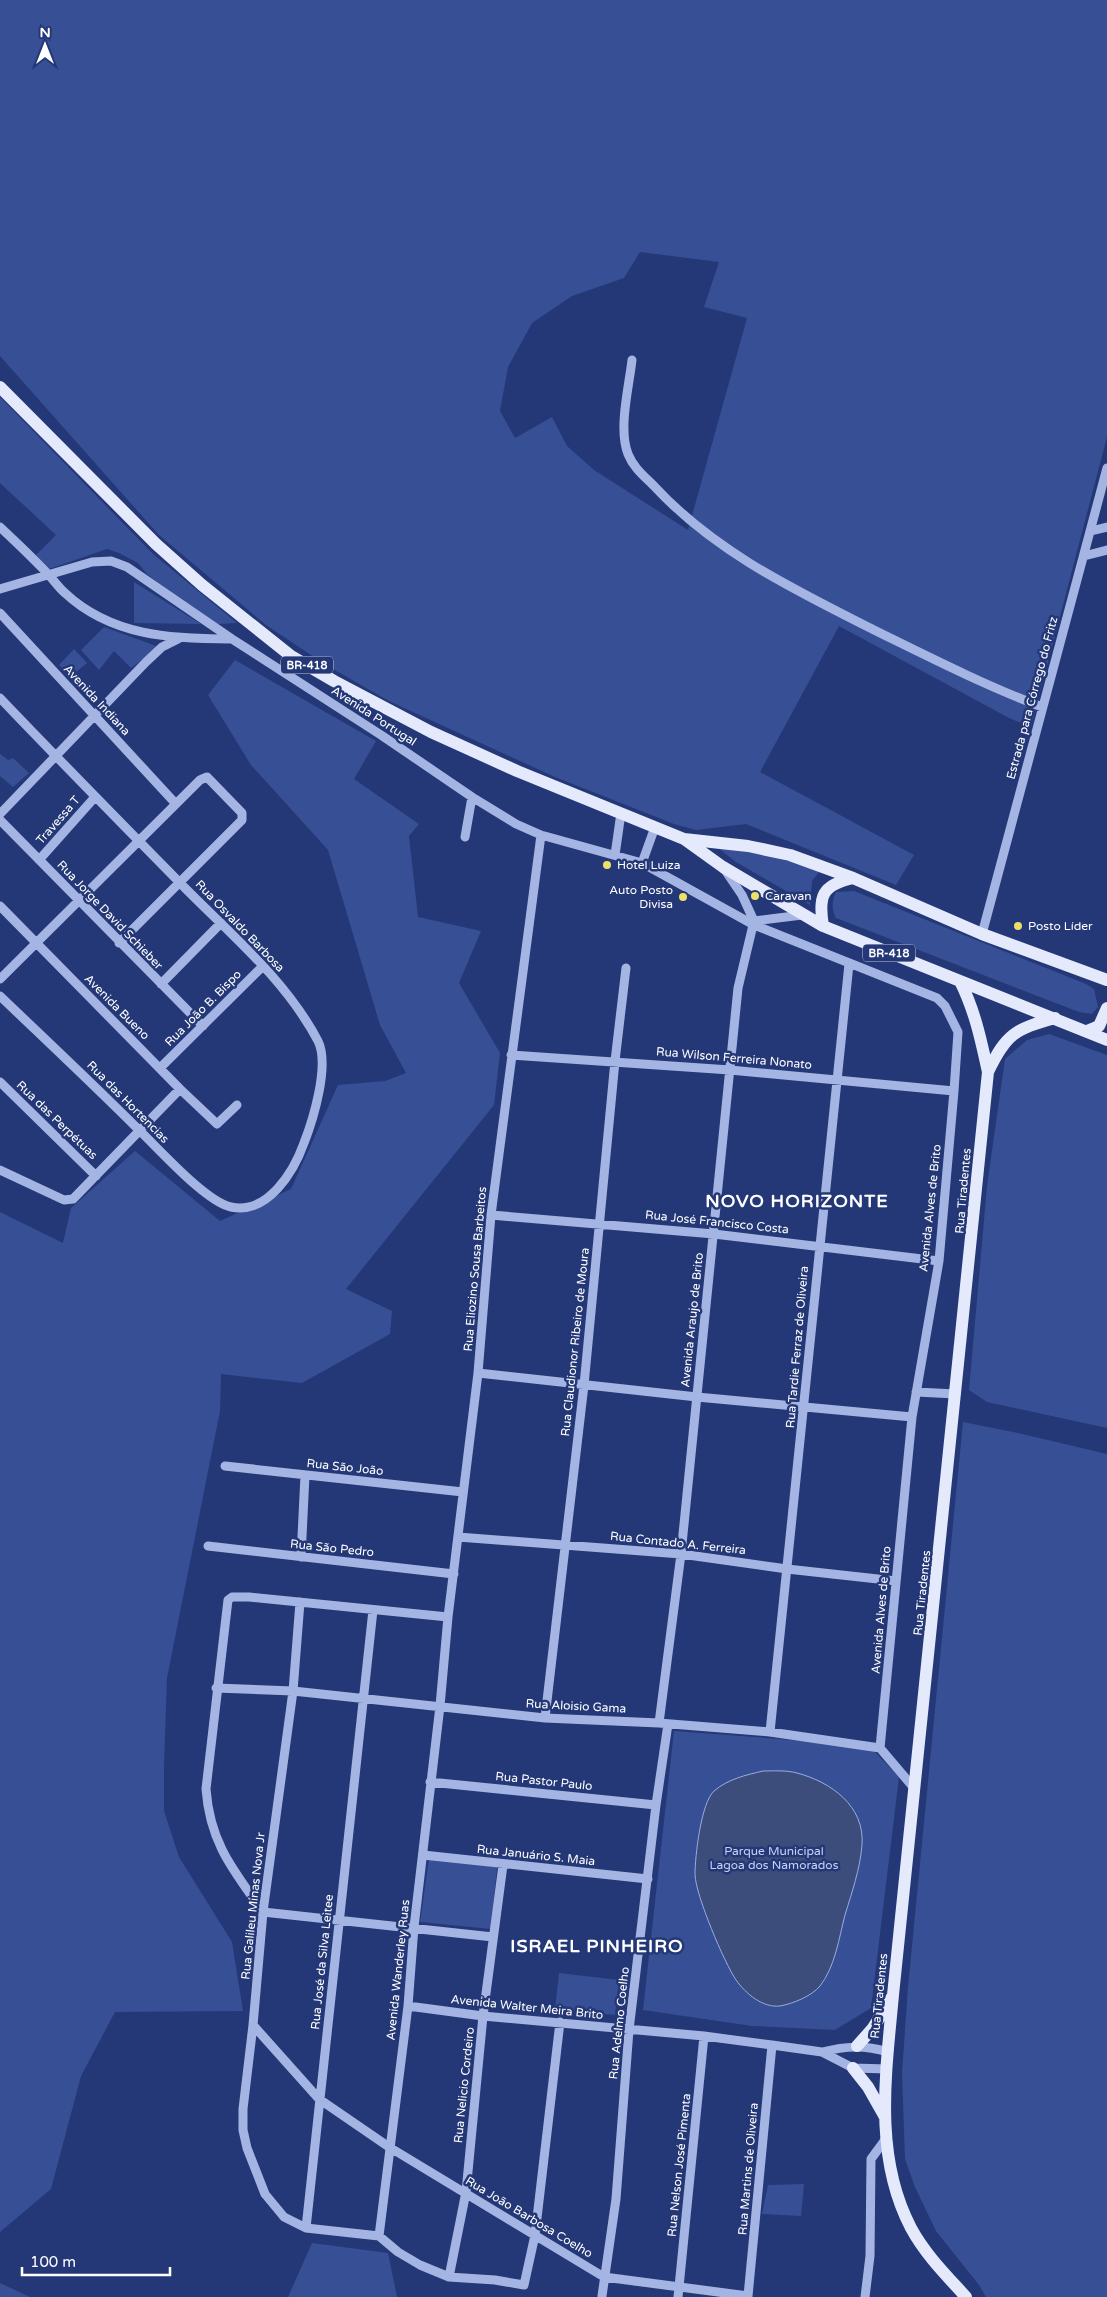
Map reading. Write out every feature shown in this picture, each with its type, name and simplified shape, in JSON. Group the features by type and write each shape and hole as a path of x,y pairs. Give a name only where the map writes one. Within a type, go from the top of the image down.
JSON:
{"main road":[{"name":"BR-418","path":"0,387 156,544 243,620 291,656 343,686 431,732 517,771 684,839 723,867 823,926 1107,1040"},
{"name":"BR-418","path":"684,839 748,846 790,855 853,878 982,934 1105,980"},
{"path":"823,926 822,899 828,888 837,882 853,878"},
{"path":"1105,980 1107,993"},
{"name":"Rua Tiradentes","path":"960,981 972,1005 980,1030 988,1072 893,1995 887,2069 885,2140 893,2182 911,2227 934,2262 966,2297"},
{"path":"1087,1031 1099,1026 1107,1008"},
{"name":"Rua Tiradentes","path":"988,1072 999,1048 1014,1033 1028,1026 1055,1018"},
{"path":"857,2046 873,2028 893,1995"},
{"path":"853,2068 868,2087 885,2117"}],"street":[{"path":"632,360 625,422 625,440 628,454 634,466 664,498 691,522 734,554 781,584 970,677 1042,707"},
{"name":"Estrada para Córrego do Fritz","path":"982,934 1107,468"},
{"path":"0,527 64,592 81,607 104,620 132,630 178,638 232,638"},
{"path":"1090,532 1107,527"},
{"path":"1084,556 1107,550"},
{"name":"Avenida Portugal","path":"0,588 92,562 111,561 128,566 232,638 472,797 516,824 541,835"},
{"name":"Avenida Indiana","path":"0,613 176,804"},
{"path":"0,814 146,662 162,647 178,638"},
{"name":"Rua Osvaldo Barbosa","path":"0,698 95,797 263,966 290,996 308,1022 320,1045 322,1066 313,1114 306,1137 287,1178 278,1190 263,1201 249,1206"},
{"path":"0,979 138,840 200,780 207,777 242,813 242,820 119,943"},
{"name":"Travessa T","path":"39,860 95,797"},
{"path":"465,837 472,797"},
{"path":"615,855 621,813"},
{"name":"Rua Jorge David Schieber","path":"0,820 119,943 204,1026"},
{"path":"642,863 655,827"},
{"name":"Avenida Alves de Brito","path":"541,835 642,863 754,923 849,964 937,998 945,1006 958,1032 938,1261 912,1417 880,1748"},
{"name":"Rua Eliozino Sousa Barbeitos","path":"440,1706 448,1617 478,1373 491,1215 541,835"},
{"path":"723,867 742,895 754,923 802,915"},
{"name":"Avenida Bueno","path":"0,906 180,1089 217,1124 238,1105"},
{"path":"160,984 221,923"},
{"name":"Avenida Araujo de Brito","path":"663,1723 738,988 754,923"},
{"name":"Rua Tardie Ferraz de Oliveira","path":"770,1732 805,1407 819,1245 849,964"},
{"name":"Rua João B. Bispo","path":"160,1068 263,966"},
{"name":"Rua Claudionor Ribeiro de Moura","path":"545,1718 584,1385 615,1061 626,968"},
{"name":"Rua das Hortencias","path":"0,996 141,1131 166,1158 211,1196 231,1207 249,1206"},
{"name":"Rua Wilson Ferreira Nonato","path":"511,1055 730,1070 954,1092"},
{"name":"Rua das Perpétuas","path":"0,1082 96,1176"},
{"path":"0,1170 64,1200 73,1199 180,1089"},
{"name":"Rua José Francisco Costa","path":"491,1215 714,1234 819,1245 938,1261"},
{"path":"478,1373 697,1397 912,1417"},
{"path":"916,1392 956,1394"},
{"name":"Rua São João","path":"225,1466 463,1492"},
{"path":"300,1557 305,1475"},
{"name":"Rua Contado A. Ferreira","path":"458,1536 681,1554 787,1569 896,1581"},
{"name":"Rua São Pedro","path":"208,1546 454,1574"},
{"path":"448,1617 243,1597 232,1597 228,1600 216,1688 206,1789 208,1815 228,1863 263,1912 493,1937"},
{"name":"Rua Galileu Minas Nova Jr","path":"300,1602 293,1691 263,1912 243,2109 243,2130 247,2148 265,2194 284,2217 306,2228"},
{"name":"Rua José da Silva Leitee","path":"306,2228 373,1610"},
{"name":"Rua Aloisio Gama","path":"216,1688 293,1691 545,1718 663,1723 770,1732 880,1748"},
{"name":"Avenida Wanderley Ruas","path":"379,2236 408,2006 414,1927 440,1706"},
{"name":"Rua Adelmo Coelho","path":"602,2296 616,2198 629,2030 648,1879 663,1723"},
{"path":"880,1748 914,1788"},
{"name":"Rua Pastor Paulo","path":"430,1782 656,1805"},
{"name":"Rua Januário S. Maia","path":"423,1855 648,1879"},
{"name":"Rua Nelicio Cordeiro","path":"450,2277 466,2192 483,2016 503,1865"},
{"name":"Avenida Walter Meira Brito","path":"408,2006 483,2016 704,2036 822,2052 853,2068 887,2069"},
{"path":"306,2228 379,2236 398,2252 420,2265 450,2277 495,2280 524,2285 535,2235 560,2022"},
{"path":"253,2025 319,2099"},
{"name":"Rua Nelson José Pimenta","path":"678,2293 704,2036"},
{"name":"Rua Martins de Oliveira","path":"748,2296 772,2045"},
{"name":"Avenida Walter Meira Brito","path":"822,2052 845,2046 857,2046 888,2052"},
{"name":"Rua João Barbosa Coelho","path":"319,2099 389,2147 604,2277 678,2293 748,2296"},
{"path":"864,2297 870,2256 871,2159 885,2140"}],"green space":[{"path":"0,0 1107,0 1107,437 1031,727 1009,718 839,626 760,772 914,855 896,885 746,824 696,830 674,824 555,777 389,701 326,665 266,625 159,535 0,356","holes":["640,252 719,262 704,307 747,318 688,530 594,470 567,446 552,417 515,438 500,411 508,367 532,323 572,296 624,278"]},
{"path":"0,397 153,554 237,623 218,624 166,589 147,574 138,563 107,549 49,569 36,555 56,535 0,483"},
{"path":"134,582 201,624 134,623"},
{"path":"104,627 159,647 131,668 114,651 99,670 81,650"},
{"path":"74,649 87,663 70,677 59,665"},
{"path":"235,660 376,741 354,779 419,824 409,836 418,917 481,931 459,983 500,1053 494,1105 346,1289 392,1311 390,1334 302,1383 221,1374 220,1411 167,1678 164,1811 179,1857 232,1942 243,2011 115,2012 81,2076 51,2189 0,2232 0,1212 63,1243 71,1208 135,1151 220,1221 291,1189 338,1085 385,1081 406,1073 380,1025 328,850 251,765 208,695"},
{"path":"0,754 8,760 13,758 29,773 13,787 0,776"},
{"path":"717,847 784,858 820,871 812,881 810,905 736,862"},
{"path":"854,891 1086,984 1094,989 1098,1007 1092,1014 1079,1012 836,918 833,905 836,892"},
{"path":"1049,1034 1107,1055 1107,1428 987,1402 969,1390 987,1186 1005,1059 1027,1040"},
{"path":"963,1422 1107,1454 1107,2297 986,2297 979,2285 936,2231 915,2187 905,2159 902,2073 908,1987"},
{"name":"Parque Municipal Lagoa dos Namorados","path":"674,1731 805,1741 874,1751 899,1777 871,2008 835,2030 752,2026 643,2010"},
{"path":"429,1859 497,1867 491,1929 420,1922"},
{"path":"559,1973 619,1980 615,2015 555,2009"},
{"path":"804,2184 801,2216 762,2214 768,2185"},
{"path":"312,2243 388,2253 397,2297 288,2297"},
{"path":"0,2283 30,2297 0,2297"}],"shaded area":[{"path":"763,1771 797,1773 810,1777 833,1789 852,1807 861,1831 862,1845 858,1872 836,1952 829,1970 820,1986 812,1993 780,2006 767,2005 755,1999 736,1980 711,1929 700,1898 695,1875 702,1818 709,1797 714,1791 731,1780"}],"place":[{"name":"Hotel Luiza","path":"607,865"},
{"name":"Caravan","path":"755,896"},
{"name":"Auto Posto Divisa","path":"683,897"},
{"name":"Posto Líder","path":"1018,926"}],"district":[{"name":"NOVO HORIZONTE","path":"797,1201"},
{"name":"ISRAEL PINHEIRO","path":"597,1946"}]}
